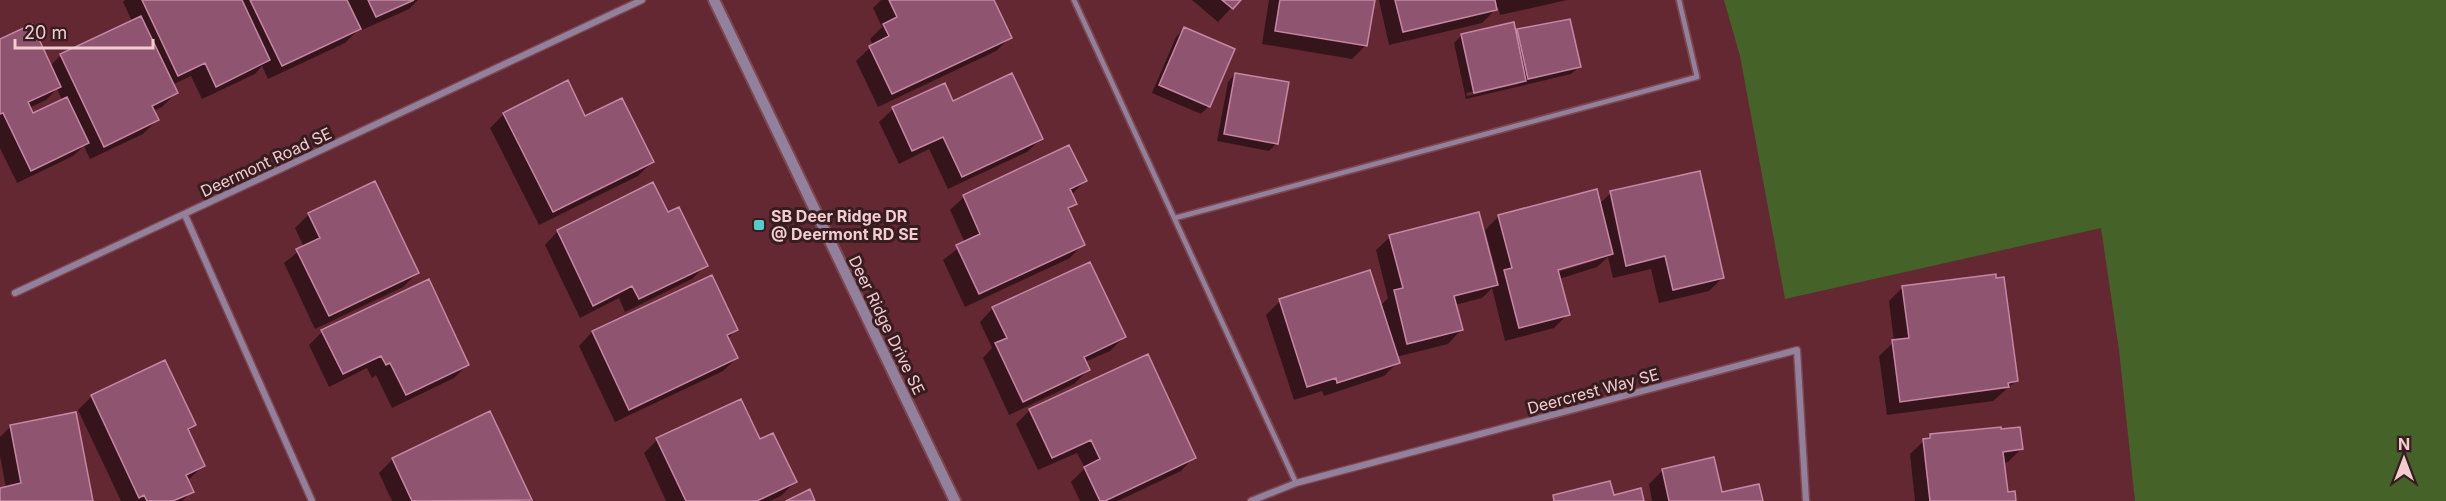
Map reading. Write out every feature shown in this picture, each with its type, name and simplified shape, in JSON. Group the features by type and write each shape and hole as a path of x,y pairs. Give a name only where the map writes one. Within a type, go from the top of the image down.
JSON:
{"street":[{"name":"Deermont Road SE","path":"15,293 642,0"},
{"name":"Deer Ridge Drive SE","path":"714,0 955,501"},
{"path":"185,215 312,501"},
{"name":"Deercrest Way SE","path":"1251,501 1296,483 1797,350 1806,501"}],"lane":[{"path":"1074,0 1296,483"},
{"path":"1175,218 1697,77 1679,0"}],"green space":[{"path":"1724,0 2446,0 2446,501 2135,501 2119,350 2101,228 1785,299 1740,56"}],"building":[{"path":"142,0 242,0 270,60 216,87 205,63 178,76"},
{"path":"250,0 347,0 361,29 282,66"},
{"path":"368,0 414,0 376,17"},
{"path":"889,0 994,0 1012,38 892,94 869,46 889,36 883,24 897,17"},
{"path":"1222,0 1241,0 1233,9"},
{"path":"1280,0 1375,0 1367,46 1275,31"},
{"path":"1395,0 1495,0 1497,10 1403,32"},
{"path":"141,16 178,93 152,106 159,120 104,147 60,54"},
{"path":"1570,19 1581,67 1528,79 1517,29"},
{"path":"1514,22 1526,81 1474,93 1461,34"},
{"path":"32,24 61,87 28,102 33,113 67,97 89,143 31,171 3,113 0,114 0,39"},
{"path":"1184,27 1235,49 1210,107 1159,85"},
{"path":"1012,73 1043,139 962,177 943,137 912,151 892,107 945,83 953,101"},
{"path":"1235,73 1289,82 1278,144 1224,134"},
{"path":"568,80 585,116 622,98 654,162 553,212 503,113"},
{"path":"1069,145 1087,181 1070,189 1077,204 1068,208 1085,245 979,294 956,245 980,234 963,195"},
{"path":"1700,171 1724,278 1673,290 1665,256 1626,266 1610,191"},
{"path":"375,181 419,273 329,316 296,249 320,238 308,213"},
{"path":"653,182 668,212 679,207 708,266 639,299 632,286 593,306 557,230"},
{"path":"1597,189 1613,254 1558,270 1570,315 1519,328 1504,270 1512,268 1498,215"},
{"path":"1479,212 1498,285 1454,296 1463,330 1407,344 1394,290 1403,288 1389,235"},
{"path":"1090,262 1126,337 1084,357 1090,370 1023,402 995,343 1007,338 992,307"},
{"path":"1370,270 1400,363 1337,383 1336,378 1307,387 1279,299"},
{"path":"1996,274 1996,278 2004,277 2018,381 2008,383 2009,387 1900,402 1892,340 1909,338 1902,286"},
{"path":"712,275 738,330 727,335 738,358 629,410 592,331"},
{"path":"429,279 469,365 406,395 390,363 386,365 381,356 343,374 321,330"},
{"path":"1148,354 1196,458 1105,501 1100,501 1084,467 1100,459 1091,440 1052,458 1029,409"},
{"path":"165,360 196,425 188,429 205,466 186,475 194,492 173,501 147,501 144,495 139,498 91,395"},
{"path":"741,399 760,439 773,433 797,482 757,501 686,501 656,438"},
{"path":"490,411 532,500 412,501 392,458"},
{"path":"76,412 93,501 0,501 0,488 21,483 10,425"},
{"path":"2001,427 2001,429 2020,427 2023,449 2003,452 2008,492 2015,491 2016,501 1930,501 1923,439 1930,438 1930,434"},
{"path":"1714,457 1722,492 1759,484 1763,501 1669,501 1662,469"},
{"path":"1610,481 1614,495 1641,488 1644,501 1554,501 1553,495"},
{"path":"810,489 815,501 786,501"}],"place":[{"name":"SB Deer Ridge DR @ Deermont RD SE","path":"759,225"}]}
